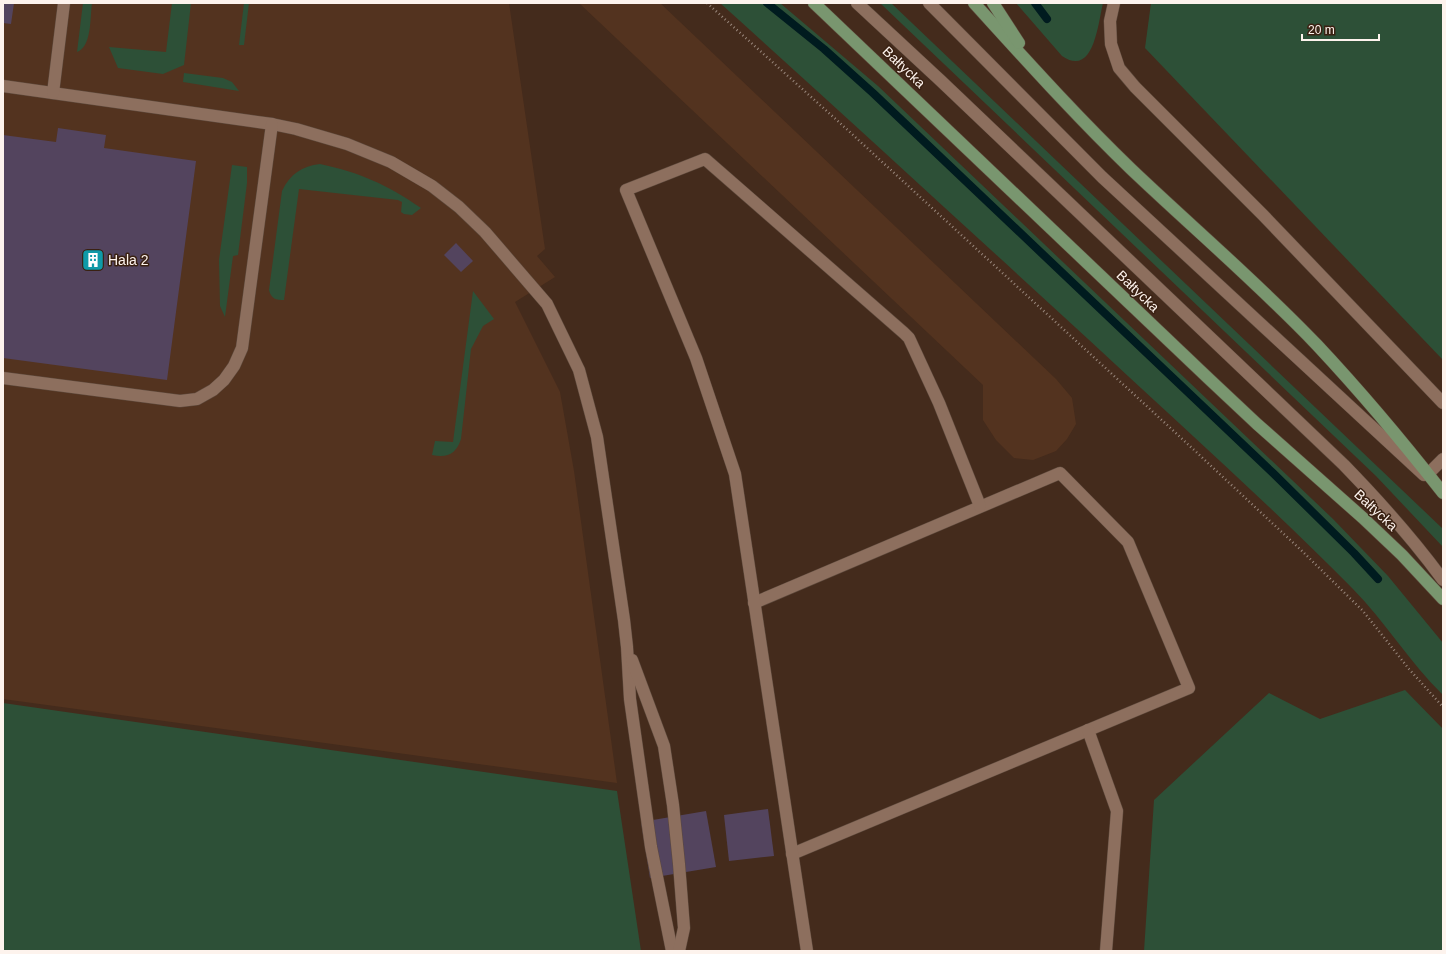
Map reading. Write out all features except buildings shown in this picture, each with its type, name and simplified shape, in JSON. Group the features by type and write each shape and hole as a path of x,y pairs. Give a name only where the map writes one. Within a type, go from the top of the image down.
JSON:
{"main road":[{"name":"Bałtycka","path":"814,3 1257,424 1402,554 1443,599"},
{"path":"974,3 1087,126 1130,168 1216,247 1316,345 1398,436 1443,492"},
{"path":"993,3 1036,71"}],"lane":[{"path":"54,93 64,3"},
{"path":"847,3 941,81"},
{"path":"857,3 941,81 1344,465 1381,503 1443,580"},
{"path":"929,3 1102,177 1443,492"},
{"path":"1114,3 1110,21 1111,44 1119,68 1135,87 1263,215 1443,403"},
{"path":"3,86 296,128 347,144 391,162 432,186 459,207 485,232 547,304 579,370 597,437 627,647 630,699 651,847 672,951"},
{"path":"3,378 180,401 196,399 213,390 224,380 234,366 242,348 272,124"},
{"path":"803,951 807,951 735,474 696,358 626,190 705,159 904,333 909,338 939,403 980,506"},
{"path":"1428,474 1443,459"},
{"path":"754,603 1060,473 1128,542 1189,688 792,854"},
{"path":"627,647 664,746 680,864 684,928 679,951"},
{"path":"1088,730 1117,811 1106,951"}],"path":[{"path":"707,3 1172,429 1302,551 1362,611 1409,669 1443,706"}],"shaded area":[{"path":"3,3 509,3 545,249 537,256 555,277 515,302 560,392 574,471 617,783 3,699"},
{"path":"579,3 660,3 1056,379 1072,398 1076,424 1067,439 1056,451 1033,460 1014,458 996,440 983,420 983,385"}],"green space":[{"path":"83,3 92,3 90,23 88,38 82,49 77,52"},
{"path":"172,3 191,3 184,65 163,74 118,68 109,47 166,52"},
{"path":"244,3 249,3 244,45 239,45"},
{"path":"720,3 780,3 878,86 1333,519 1388,576 1443,643 1443,695 1419,669 1364,601 1287,524 1088,339"},
{"path":"880,3 891,3 1443,529 1443,547 1376,476"},
{"path":"1016,3 1103,3 1093,45 1088,54 1081,60 1073,61 1062,56"},
{"path":"1151,3 1443,3 1443,360 1145,48"},
{"path":"184,73 223,78 232,82 239,91 183,82"},
{"path":"320,164 335,167 373,180 396,192 421,208 412,215 404,214 401,212 402,202 398,200 299,189 284,300 276,299 271,295 269,290 282,191 285,185 297,172"},
{"path":"232,165 247,167 247,183 238,255 233,256 225,317 220,306 219,260"},
{"path":"473,291 494,319 483,326 471,349 461,439 459,444 451,454 443,456 432,455 435,441 453,442"},
{"path":"1405,690 1443,729 1443,951 1144,951 1154,800 1269,693 1320,719"},
{"path":"3,703 617,791 641,951 3,951"}],"waterway":[{"path":"767,3 824,49 873,93 1273,473 1354,553 1378,579"},
{"path":"1035,3 1047,19"}],"place":[{"name":"Hala 2","path":"93,260"}]}
